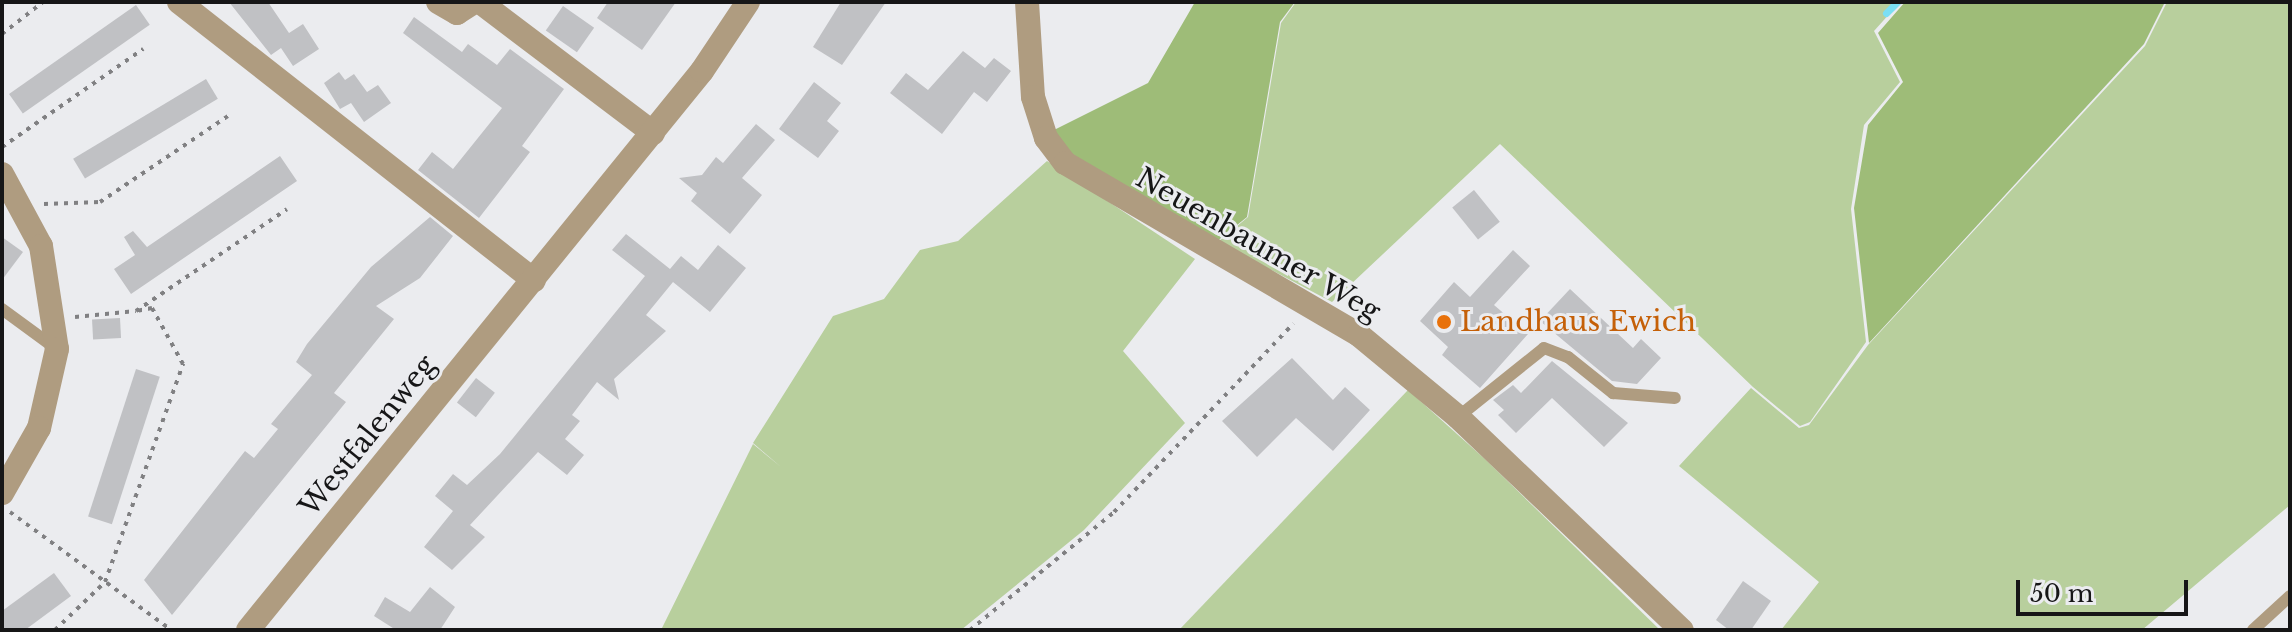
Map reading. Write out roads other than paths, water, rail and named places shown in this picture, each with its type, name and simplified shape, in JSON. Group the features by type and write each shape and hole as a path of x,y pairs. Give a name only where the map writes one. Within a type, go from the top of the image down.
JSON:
{"street":[{"path":"179,2 534,280"},
{"path":"438,2 457,13 477,2 653,133"},
{"name":"Westfalenweg","path":"248,630 653,133 748,2"},
{"name":"Neuenbaumer Weg","path":"1027,2 1033,97 1046,138 1065,163 1308,303 1458,417 1682,630"},
{"path":"2,174 41,246 57,349 39,428 2,493"}],"lane":[{"path":"2,309 57,349"},
{"path":"1458,417 1544,348 1568,357 1613,393 1675,398"},
{"path":"2253,630 2290,596"}],"waterway":[{"path":"1886,13 1897,2"}],"place":[{"name":"Landhaus Ewich","path":"1444,322"}]}
